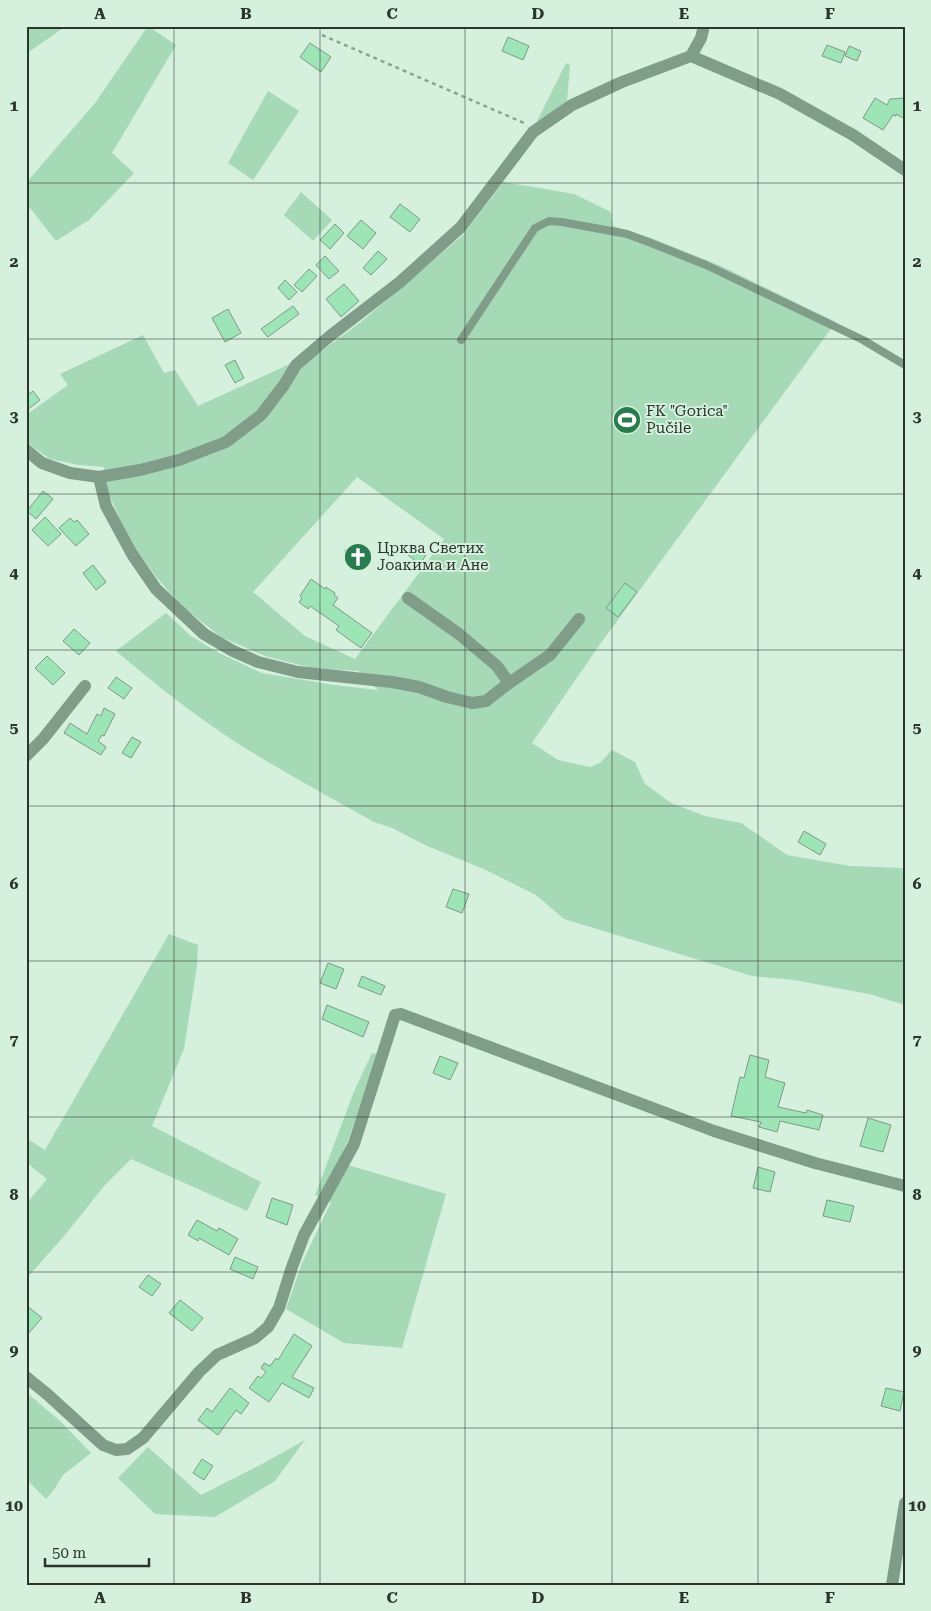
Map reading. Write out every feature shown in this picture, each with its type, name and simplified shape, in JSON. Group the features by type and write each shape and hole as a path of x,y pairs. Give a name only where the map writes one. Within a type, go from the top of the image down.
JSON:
{"street":[{"path":"26,450 42,463 70,473 99,477 140,470 179,460 226,442 260,416 284,385 296,365 400,282 461,227 533,132 572,105 622,82 691,56 701,38 704,26"},
{"path":"691,56 780,94 853,135 905,170"},
{"path":"99,477 106,506 132,554 156,589 204,634 233,651 258,662 298,672 392,682 419,687 472,703 486,701 550,655 580,619"},
{"path":"408,598 459,634 497,666 509,683"},
{"path":"26,756 43,739 84,686"},
{"path":"26,1377 48,1394 103,1445 116,1450 127,1449 142,1438 199,1372 217,1356 254,1338 268,1327 279,1308 304,1236 354,1144 395,1015 401,1014 714,1131 815,1163 905,1186"},
{"path":"892,1585 905,1503"}],"lane":[{"path":"461,340 536,228 549,221 627,234 706,265 863,340 905,365"}],"path":[{"path":"322,35 530,126"}],"green space":[{"path":"26,26 66,26 26,54"},
{"path":"148,26 176,45 112,153 134,173 89,220 56,241 26,203 26,183 95,103"},
{"path":"566,63 570,65 567,101 541,122 537,121"},
{"path":"268,91 299,111 253,180 228,163"},
{"path":"503,182 574,194 611,212 613,226 651,238 721,266 836,322 598,647 532,743 558,760 590,767 600,763 612,750 635,762 645,784 671,803 705,816 741,823 787,855 850,866 905,868 905,1005 869,994 794,980 752,976 564,919 536,895 484,869 427,846 392,828 374,822 261,758 195,714 116,651 166,613 191,636 219,653 262,673 378,690 359,671 312,668 265,656 221,637 182,606 157,578 138,552 107,490 104,467 79,465 50,459 26,441 26,415 68,385 60,374 143,335 164,373 175,370 198,406 290,364 302,366 362,321 463,235","holes":["357,477 444,539 355,659 305,636 253,592","625,583 637,592 618,617 606,608"]},
{"path":"301,192 332,220 313,241 284,215"},
{"path":"169,934 198,945 197,966 184,1049 152,1126 261,1182 247,1211 131,1159 105,1185 65,1235 26,1279 26,1204 47,1179 26,1162 26,1138 45,1150"},
{"path":"372,1053 377,1054 349,1138 338,1162 446,1194 402,1348 344,1343 286,1309 302,1263 331,1202 315,1195 355,1089"},
{"path":"26,1392 60,1421 91,1453 63,1475 46,1499 26,1479"},
{"path":"305,1440 275,1481 215,1517 155,1514 118,1478 148,1447 201,1495"}],"building":[{"path":"508,37 529,46 523,60 502,51"},
{"path":"310,43 331,57 321,72 300,57"},
{"path":"827,45 845,52 841,63 822,56"},
{"path":"849,46 861,51 857,61 845,56"},
{"path":"875,98 887,105 890,99 905,98 905,119 896,114 896,116 893,115 883,130 863,118"},
{"path":"400,204 420,219 410,232 390,217"},
{"path":"361,220 376,233 363,249 347,236"},
{"path":"335,224 344,233 330,249 320,240"},
{"path":"378,251 387,259 371,275 363,268"},
{"path":"325,256 339,271 329,279 316,265"},
{"path":"309,269 317,276 302,292 294,285"},
{"path":"285,280 297,292 289,300 278,288"},
{"path":"344,284 359,301 341,317 326,299"},
{"path":"293,306 299,314 268,337 261,329"},
{"path":"228,309 241,333 225,342 212,318"},
{"path":"235,360 244,378 235,383 225,365"},
{"path":"33,391 40,400 26,411 26,396"},
{"path":"43,491 53,499 36,519 27,511"},
{"path":"45,517 61,534 48,546 32,530"},
{"path":"70,518 74,522 77,520 89,534 76,546 59,528"},
{"name":"Црква Светих Јоакима и Ане","path":"353,545 372,558 363,570 345,557 345,550"},
{"path":"414,546 426,555 420,564 408,555"},
{"path":"93,565 106,582 96,590 83,573"},
{"path":"311,579 325,589 326,587 335,593 334,595 338,598 333,605 372,633 361,648 336,630 339,626 310,606 308,609 299,602 302,598 300,596"},
{"path":"625,583 637,592 618,617 606,608"},
{"path":"74,629 90,643 79,655 63,641"},
{"path":"47,656 65,673 53,685 35,668"},
{"path":"116,677 132,688 124,699 108,688"},
{"path":"104,708 115,714 104,736 102,735 98,741 106,747 101,755 64,733 70,723 87,734 97,714 101,716"},
{"path":"132,737 141,742 131,758 122,753"},
{"path":"804,831 826,844 820,855 798,842"},
{"path":"453,889 469,894 462,913 446,907"},
{"path":"328,963 344,969 336,989 320,983"},
{"path":"362,976 385,986 381,995 358,986"},
{"path":"327,1005 369,1022 363,1037 322,1019"},
{"path":"750,1055 769,1060 765,1077 785,1083 778,1107 806,1113 807,1110 823,1115 819,1130 780,1121 777,1132 759,1127 761,1122 731,1116 740,1077 744,1078"},
{"path":"440,1056 458,1063 450,1080 433,1073"},
{"path":"868,1118 891,1125 883,1152 860,1146"},
{"path":"758,1167 775,1172 770,1192 753,1188"},
{"path":"272,1198 293,1205 287,1225 266,1217"},
{"path":"827,1200 854,1206 850,1222 823,1216"},
{"path":"197,1220 217,1231 219,1228 238,1239 229,1255 199,1238 198,1241 188,1235"},
{"path":"235,1257 258,1267 253,1279 230,1269"},
{"path":"148,1275 161,1284 152,1296 139,1287"},
{"path":"180,1300 203,1318 192,1331 169,1313"},
{"path":"26,1305 42,1318 26,1336"},
{"path":"294,1334 312,1346 292,1377 314,1388 309,1398 282,1383 269,1402 249,1388 258,1376 261,1378 266,1372 261,1368 264,1363 270,1366 276,1358 278,1360"},
{"path":"230,1388 249,1403 241,1414 236,1410 218,1435 198,1420 207,1408 212,1412"},
{"path":"886,1388 904,1392 900,1411 881,1406"},
{"path":"202,1459 213,1466 204,1480 193,1473"}],"place":[{"name":"FK \"Gorica\" Pučile","path":"627,420"},
{"name":"Црква Светих Јоакима и Ане","path":"358,557"}]}
